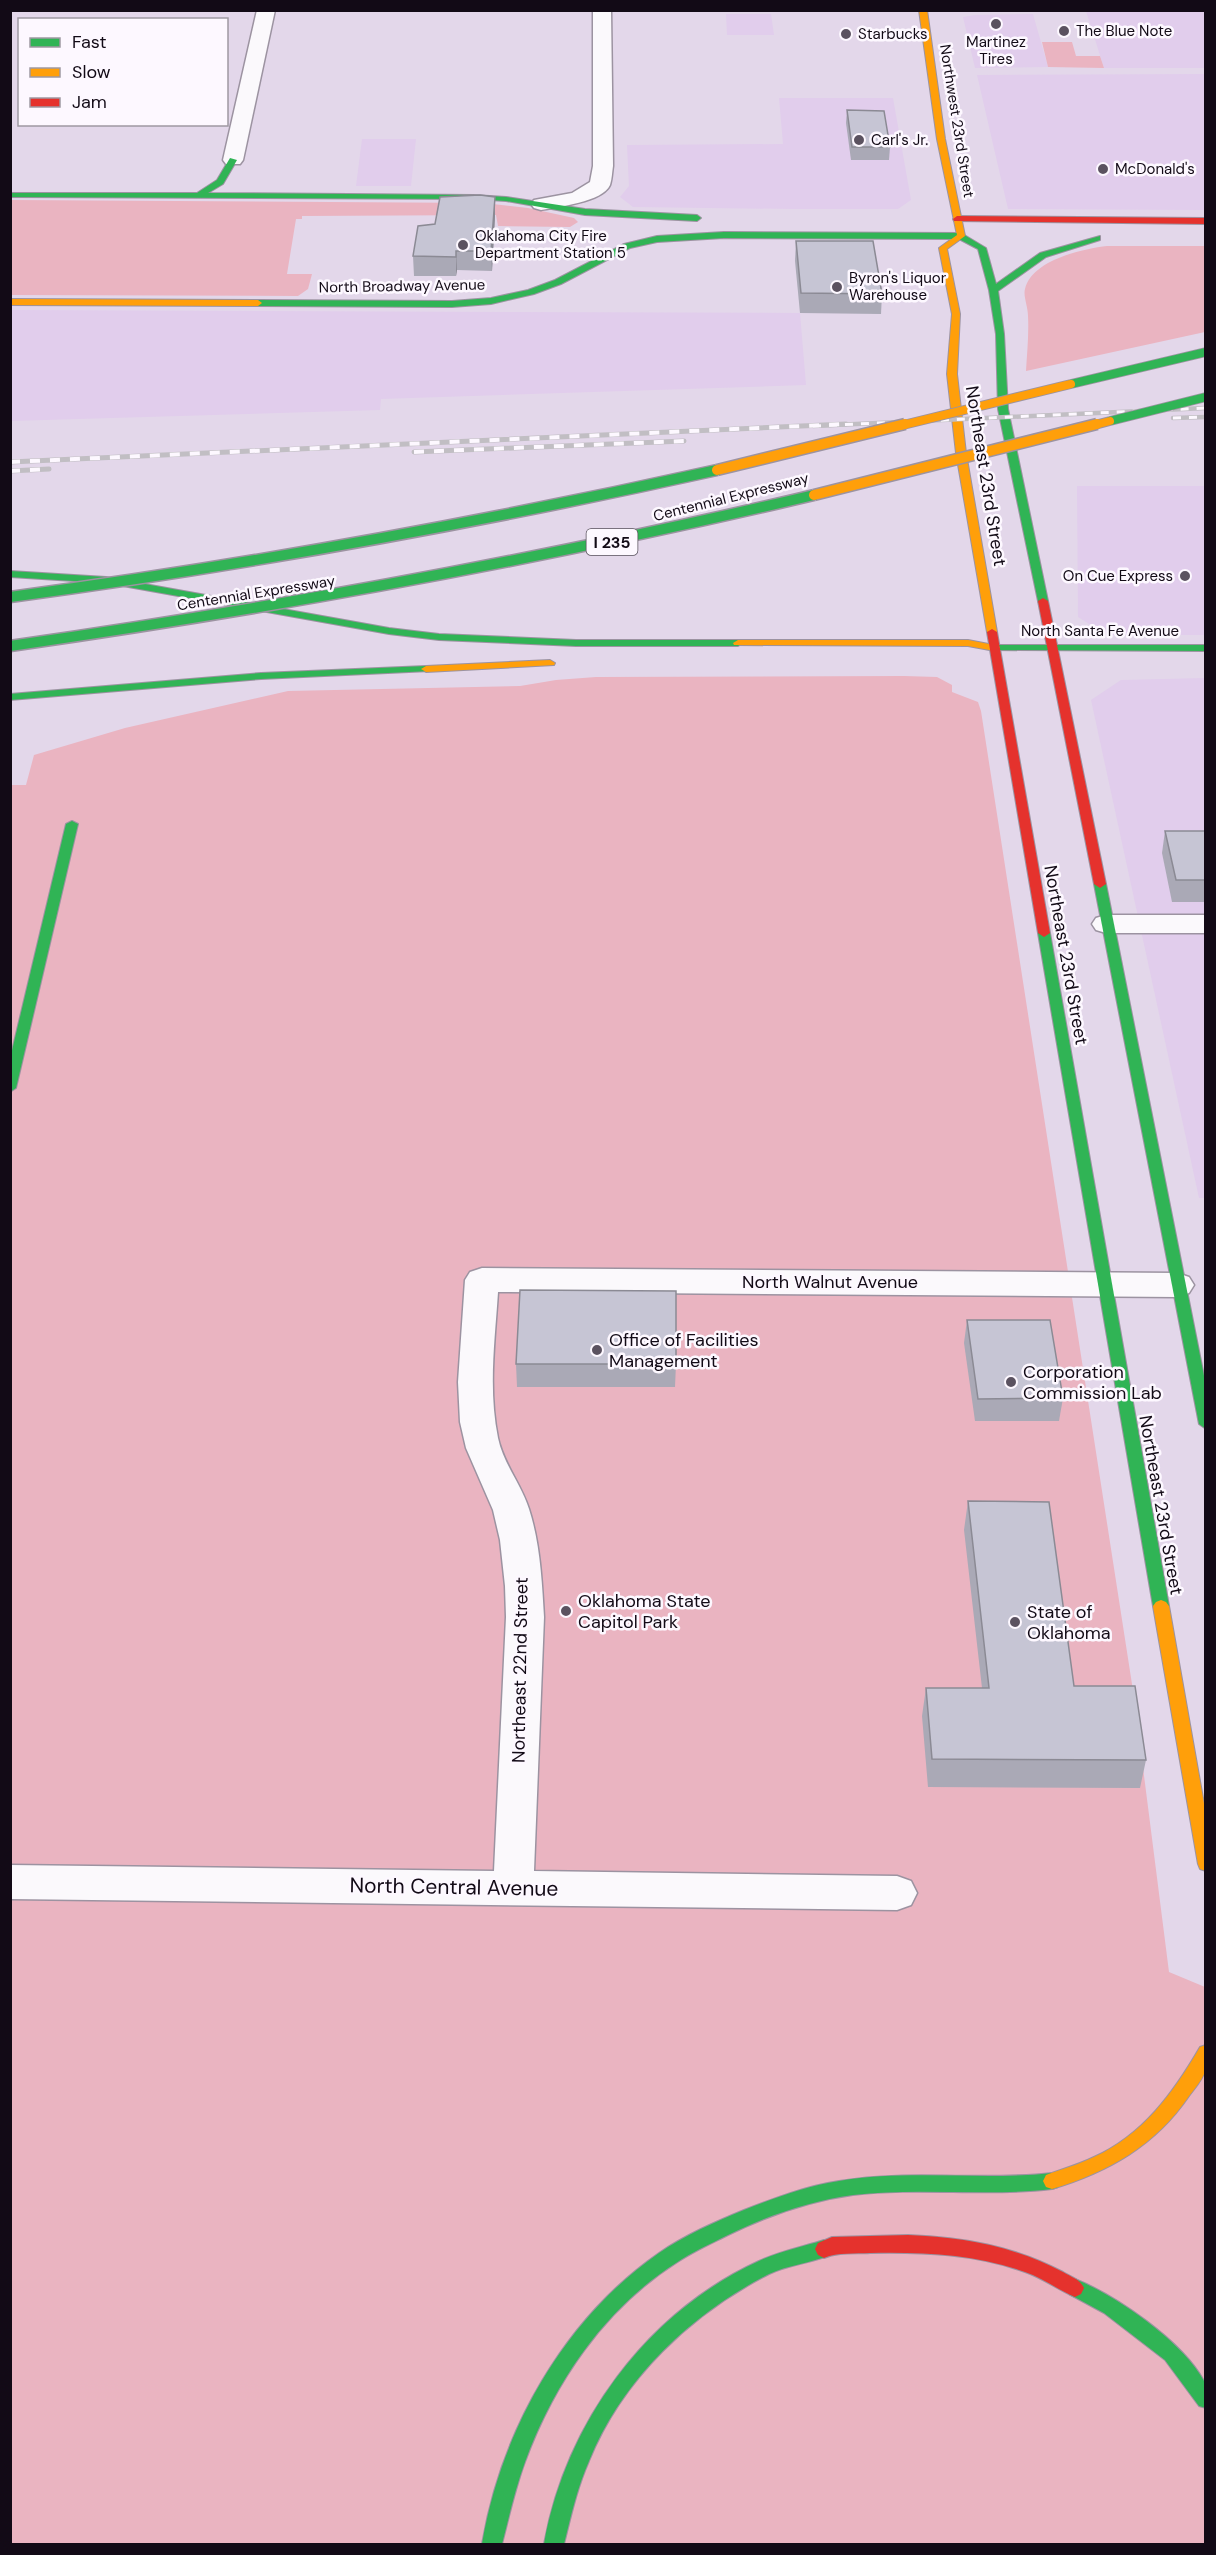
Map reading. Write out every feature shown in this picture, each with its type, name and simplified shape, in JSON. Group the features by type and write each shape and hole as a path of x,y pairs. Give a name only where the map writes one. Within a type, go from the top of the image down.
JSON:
{"main road":[{"name":"Northwest 23rd Street","path":"923,10 953,219 961,236"},
{"path":"199,196 215,189 223,182 233,160"},
{"path":"10,195 473,197 541,204 585,212 708,218"},
{"path":"585,212 599,225"},
{"path":"953,219 1206,221"},
{"name":"North Broadway Avenue","path":"10,302 452,304 491,301 531,292 558,282 627,246 657,239 695,236 992,237"},
{"name":"Northeast 23rd Street","path":"1206,1424 1053,648 1003,409 1000,334 993,290 982,248 961,236 943,248 956,314 952,374 961,453 1103,1283 1206,1864"},
{"path":"993,290 1043,255 1103,238 1050,237"},
{"path":"603,257 605,240"},
{"name":"Centennial Expressway","path":"10,597 323,551 534,511 720,470 1206,352"},
{"name":"Centennial Expressway","path":"10,646 214,618 506,565 687,526 1206,398"},
{"name":"North Santa Fe Avenue","path":"10,574 106,580 439,638 576,643 968,643 995,648 1206,648"},
{"path":"978,658 995,648"},
{"path":"10,698 261,676 569,662"},
{"path":"10,1088 72,824"},
{"path":"492,2544 518,2444 558,2368 611,2306 656,2265 706,2237 760,2211 807,2195 869,2185 1022,2186 1077,2176 1109,2162 1138,2142 1167,2116 1192,2081 1206,2053"},
{"path":"554,2544 561,2508 582,2450 613,2396 655,2343 703,2303 765,2267 832,2246 893,2243 954,2245 1030,2265 1111,2307 1172,2354 1206,2399"}],"street":[{"path":"233,160 266,10"},
{"path":"541,204 578,198 600,185 603,166 602,10"},
{"path":"1106,924 1206,924"},
{"name":"North Walnut Avenue","path":"482,1280 1177,1285"},
{"name":"Northeast 22nd Street","path":"482,1280 477,1383 479,1427 484,1449 506,1494 512,1512 520,1540 523,1573 525,1617 513,1888"},
{"name":"North Central Avenue","path":"10,1882 897,1893"}],"shaded area":[{"path":"1086,11 1205,11 1205,68 1104,68"},
{"path":"726,14 771,14 774,35 727,35"},
{"path":"1033,14 1048,67 975,68 963,17"},
{"path":"1042,42 1072,42 1076,56 1100,56 1104,68 1048,67"},
{"path":"1205,74 1205,210 1008,209 977,75"},
{"path":"779,98 893,98 911,200 898,209 793,209 633,207 620,197 629,186 627,145 783,144"},
{"path":"362,139 416,139 411,186 356,186"},
{"path":"11,200 484,203 528,208 574,218 578,222 570,227 498,226 496,215 302,216 302,219 296,219 287,274 312,274 308,289 298,296 11,295"},
{"path":"1107,246 1205,246 1205,332 1026,371 1028,313 1025,289 1030,279 1047,263 1072,253"},
{"path":"10,310 800,313 806,385 381,399 380,410 11,421"},
{"path":"1077,486 1205,486 1205,635 1107,635 1078,617"},
{"name":"Oklahoma State Capitol Park","path":"596,677 937,677 952,685 952,692 978,702 981,711 1134,1697 1169,1972 1205,1987 1205,2544 11,2544 11,785 26,785 34,755 125,728 288,691 520,686"},
{"path":"1205,678 1205,1198 1199,1198 1091,700 1121,680"}],"building":[{"path":"847,110 884,111 890,147 852,147"},
{"path":"480,195 495,197 491,251 456,251 456,257 413,256 418,226 435,224 440,197"},
{"path":"796,241 873,241 882,294 801,293"},
{"path":"1165,831 1206,831 1206,880 1176,880"},
{"name":"Office of Facilities Management","path":"520,1290 676,1291 676,1364 516,1364"},
{"name":"Corporation Commission Lab","path":"967,1320 1050,1320 1063,1398 978,1399"},
{"name":"State of Oklahoma","path":"968,1501 1049,1502 1074,1686 1135,1686 1146,1760 932,1759 926,1688 989,1688"}],"railway":[{"path":"813,426 1206,408"},
{"path":"1173,418 1206,417"},
{"path":"10,462 846,424"},
{"path":"414,452 684,441"},
{"path":"10,471 49,469"}],"traffic: fast":[{"path":"199,196 220,182 233,160"},
{"path":"10,195 473,197 506,199 585,212 697,218"},
{"path":"258,303 452,304 491,301 531,292 558,282 627,246 657,239 724,235 961,236"},
{"path":"961,236 982,248 993,290 1000,334 1003,409 1043,601"},
{"path":"993,290 1043,255 1097,238"},
{"path":"1071,384 1206,352"},
{"path":"1110,421 1206,397"},
{"path":"10,597 188,572 365,542 453,526 717,470"},
{"path":"10,646 213,616 414,581 614,541 814,495"},
{"path":"10,574 106,580 389,631 439,637 576,643 738,643"},
{"path":"995,648 1053,648"},
{"path":"1053,648 1206,648"},
{"path":"10,697 261,676 426,669"},
{"path":"10,1088 72,824"},
{"path":"1100,884 1206,1424"},
{"path":"1044,933 1161,1606"},
{"path":"492,2544 515,2463 550,2385 573,2349 600,2316 630,2286 664,2260 687,2246 758,2213 837,2189 903,2184 1002,2185 1052,2181"},
{"path":"554,2544 565,2498 581,2456 601,2417 625,2380 653,2348 685,2318 722,2291 770,2265 824,2249"},
{"path":"1075,2288 1111,2307 1172,2354 1206,2399"}],"traffic: slow":[{"path":"923,10 941,139 961,236"},
{"path":"961,236 943,248 956,314 952,374 961,453 992,632"},
{"path":"10,302 258,303"},
{"path":"717,470 1071,384"},
{"path":"814,495 1110,421"},
{"path":"738,643 968,643 995,648"},
{"path":"426,669 550,663"},
{"path":"1161,1606 1206,1864"},
{"path":"1052,2181 1079,2173 1103,2162 1144,2135 1177,2099 1206,2053"}],"traffic: jam":[{"path":"957,219 1206,221"},
{"path":"1043,601 1100,884"},
{"path":"992,632 1044,933"},
{"path":"824,2249 832,2246 883,2244 957,2247 981,2251 1030,2265 1075,2288"}],"place":[{"name":"Martinez Tires","path":"996,24"},
{"name":"The Blue Note","path":"1064,31"},
{"name":"Starbucks","path":"846,34"},
{"name":"Carl's Jr.","path":"859,140"},
{"name":"McDonald's","path":"1103,169"},
{"name":"Oklahoma City Fire Department Station 5","path":"463,245"},
{"name":"Byron's Liquor Warehouse","path":"837,287"},
{"name":"On Cue Express","path":"1185,576"},
{"name":"Office of Facilities Management","path":"597,1350"},
{"name":"Corporation Commission Lab","path":"1011,1382"},
{"name":"Oklahoma State Capitol Park","path":"566,1611"},
{"name":"State of Oklahoma","path":"1015,1622"}]}
